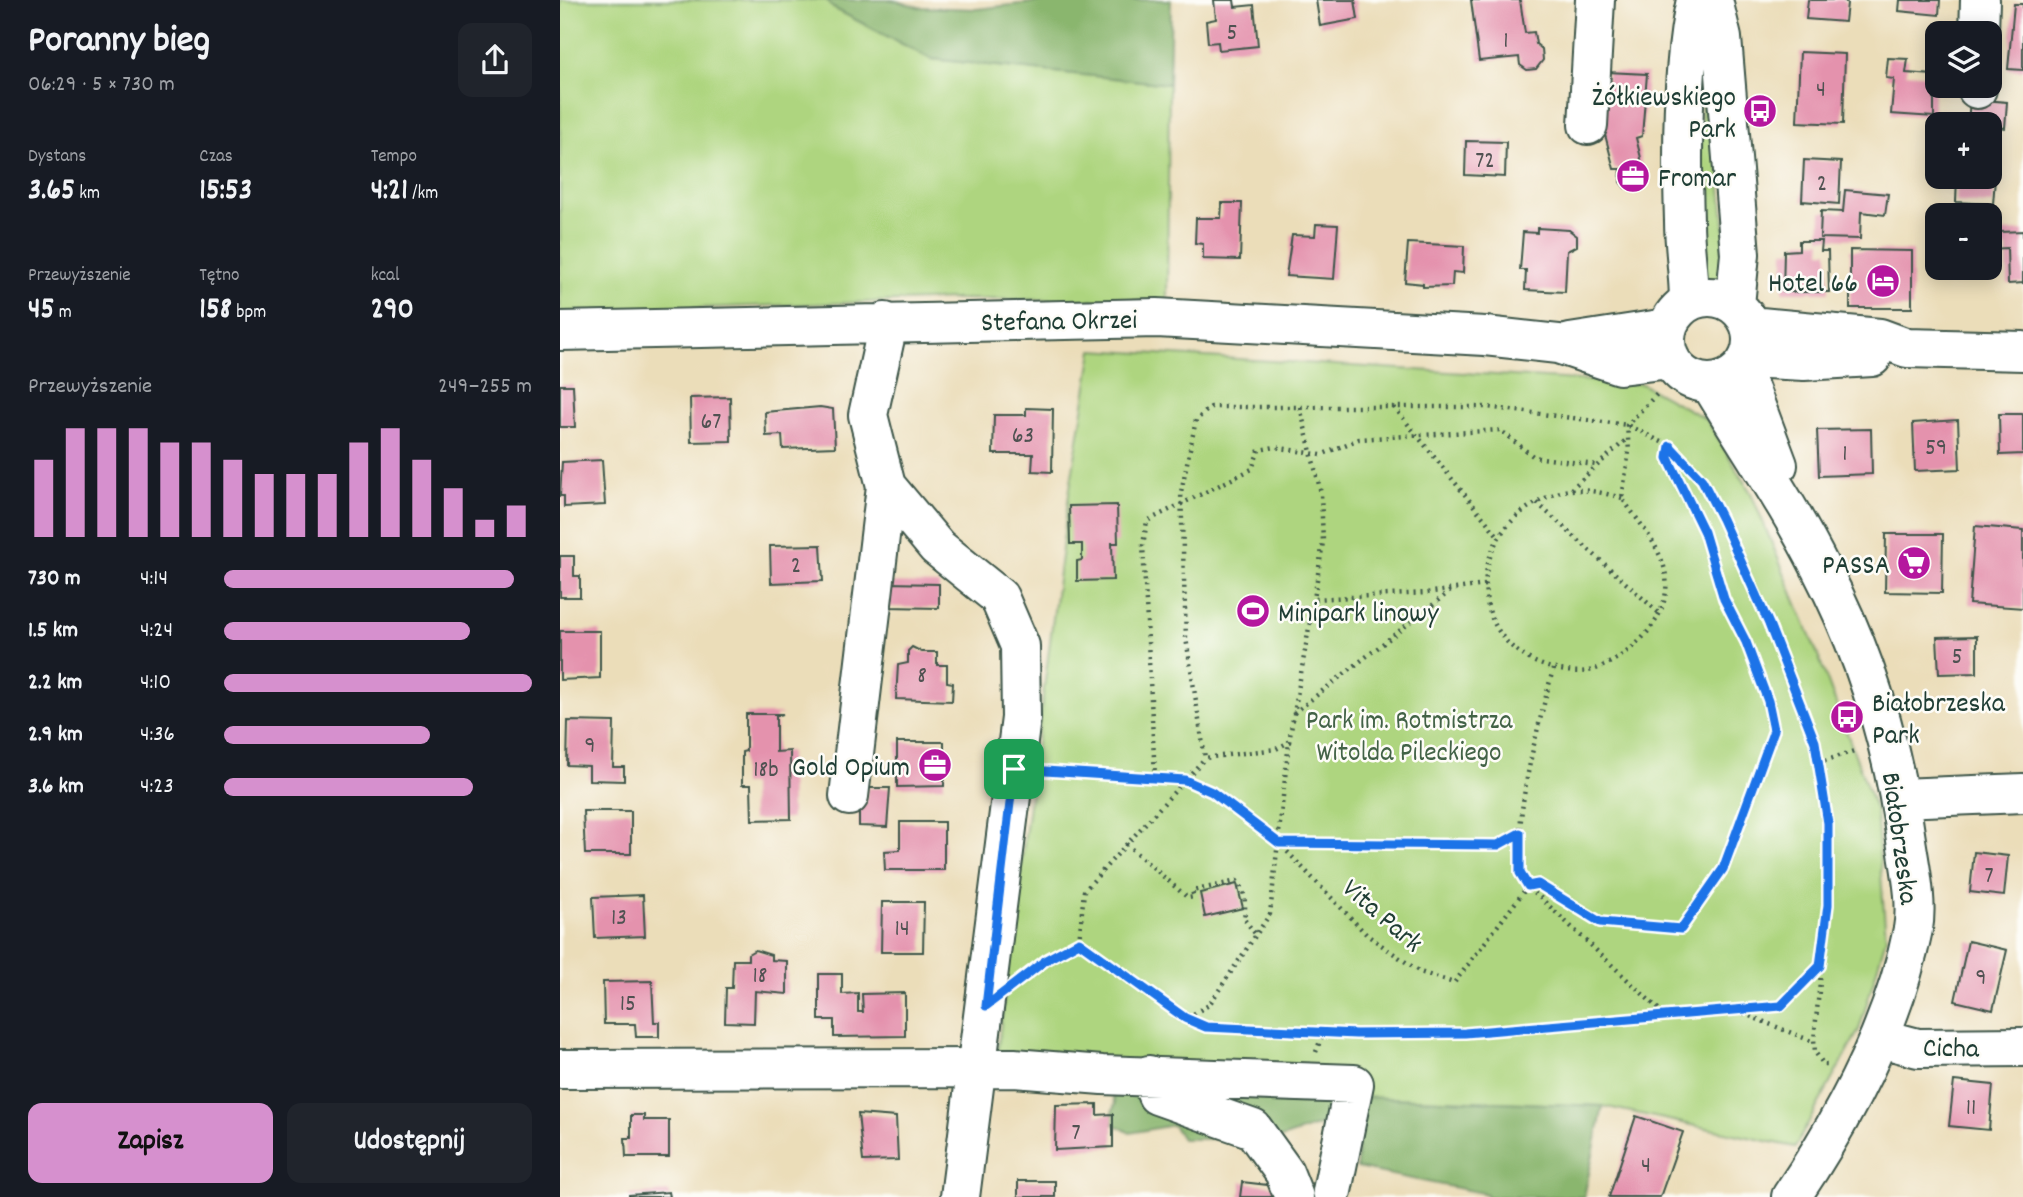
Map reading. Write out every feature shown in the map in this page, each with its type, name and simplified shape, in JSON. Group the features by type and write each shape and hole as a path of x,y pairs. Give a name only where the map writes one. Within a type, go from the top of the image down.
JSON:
{"street":[{"path":"1588,125 1595,0"},
{"path":"1696,0 1690,25 1684,219 1675,329 1680,372 1693,381 1737,348 1880,338 1907,348 2023,351"},
{"path":"1713,0 1723,38 1740,254 1737,348"},
{"path":"1979,21 1980,0"},
{"name":"Stefana Okrzei","path":"560,331 1157,318 1485,336 1558,344 1620,365 1675,329 1713,296 1737,348"},
{"path":"849,796 886,486 868,415 885,338 885,322"},
{"path":"1737,348 1804,360 1885,356 1907,348"},
{"name":"Białobrzeska","path":"1737,348 1797,524"},
{"name":"Białobrzeska","path":"1737,348 1797,524 1822,570 1850,633 1875,700 1900,798 1910,873 1913,927 1880,1038 1797,1194"},
{"path":"1762,420 1769,397 1780,381 1790,367 1804,360"},
{"path":"886,486 937,547 999,597 1020,646 1021,718 960,1197"},
{"path":"1900,798 2023,793"},
{"name":"Cicha","path":"1880,1038 1918,1048 2023,1047"},
{"path":"560,1069 978,1069 1354,1084 1332,1191"},
{"path":"1149,1075 1157,1095 1253,1129 1284,1172 1294,1197"}],"path":[{"path":"1205,758 1186,638 1181,505 1195,420 1211,407 1486,407 1627,425 1670,446 1702,480 1769,624 1815,742 1828,823 1828,905 1814,1042 1815,1052 1824,1066 1835,1064"},
{"path":"1185,1018 1209,1005 1270,914 1289,742 1314,599 1322,530 1321,493 1300,407"},
{"path":"1394,407 1499,537"},
{"path":"1627,425 1628,438 1622,498 1661,557 1666,580 1664,606 1650,631 1616,660 1592,671 1553,669 1525,659 1507,642 1486,602 1486,567 1499,537 1524,510 1570,490 1628,438"},
{"path":"1155,777 1143,545 1147,521 1252,469 1259,450 1275,447 1321,455 1359,439 1500,430 1534,457 1596,465"},
{"path":"1528,886 1538,884 1600,922 1681,929 1723,869 1774,730 1768,701 1746,642 1724,599 1704,532 1668,458 1670,446"},
{"path":"1570,490 1601,492 1622,498"},
{"path":"1537,503 1659,613"},
{"path":"1314,599 1485,585"},
{"path":"1294,714 1454,589"},
{"path":"1553,669 1535,741 1520,833 1520,873 1528,886 1668,1017"},
{"path":"1079,942 1084,891 1205,758 1276,749 1289,742"},
{"path":"1818,764 1859,749"},
{"path":"1014,769 1185,780"},
{"name":"Vita Park","path":"1185,780 1212,792 1279,843 1367,934 1420,972 1454,983 1528,886"},
{"path":"1279,843 1498,845 1520,833"},
{"path":"1126,844 1188,898 1194,897 1192,891 1237,881 1241,885 1246,907 1244,919 1257,936"},
{"path":"1079,942 1185,1018 1206,1027 1356,1034 1465,1033 1781,1006 1820,966"},
{"path":"986,1006 1046,960 1079,942"},
{"path":"1734,1010 1814,1042"}],"green space":[{"path":"560,0 827,0 833,8 931,59 1169,84 1167,301 955,299 560,313"},
{"path":"827,0 893,0 919,7 977,9 1055,0 1171,0 1169,84 931,59 833,8"},
{"path":"1707,24 1729,282 1706,281 1694,232"},
{"name":"Park im. Rotmistrza Witolda Pileckiego","path":"1093,350 1642,384 1706,419 1751,493 1816,650 1876,811 1886,938 1859,1030 1795,1147 1603,1106 1359,1097 996,1062 1069,494"},
{"path":"1106,1073 1359,1097 1603,1106 1584,1197 1487,1197 1487,1194 1357,1168 1358,1112 1261,1145 1231,1139 1182,1139 1173,1125 1130,1133 1109,1121 1115,1104"}],"building":[{"path":"1214,0 1234,0 1235,7 1254,5 1258,46 1219,50 1218,42 1208,43 1206,21 1216,19"},
{"path":"1316,0 1355,0 1358,19 1320,26"},
{"path":"1471,0 1520,0 1525,33 1534,32 1536,44 1542,49 1543,60 1536,69 1527,70 1520,65 1519,57 1479,61"},
{"path":"1808,0 1843,0 1847,3 1845,22 1806,19"},
{"path":"1900,0 1940,0 1939,15 1899,11"},
{"path":"2014,4 2023,4 2023,70 2008,69"},
{"path":"1800,52 1845,54 1843,124 1797,122"},
{"path":"1888,58 1908,59 1906,73 1925,74 1925,98 1934,98 1934,112 1925,112 1925,116 1891,114 1894,79 1886,78"},
{"path":"1607,72 1647,74 1642,136 1636,138 1641,158 1639,184 1633,189 1625,188 1620,182 1621,169 1614,169 1603,127"},
{"path":"1970,99 2007,102 2005,128 2002,128 2002,112 1969,112"},
{"path":"1466,141 1506,142 1505,177 1465,175"},
{"path":"1804,160 1841,162 1839,204 1802,201"},
{"path":"1957,189 1994,189 1993,203 1956,202"},
{"path":"1845,190 1888,194 1885,215 1861,212 1860,239 1820,238 1821,211 1843,212"},
{"path":"1222,203 1242,203 1240,260 1203,259 1203,244 1195,243 1196,218 1221,218"},
{"path":"1316,224 1338,225 1334,279 1286,276 1292,235 1315,236"},
{"path":"1537,228 1569,230 1577,236 1577,246 1567,251 1565,292 1525,290 1526,270 1520,270 1523,232 1537,233"},
{"path":"2023,231 2023,283 2008,284 2007,248 2002,248 2002,232"},
{"path":"1799,241 1822,241 1821,251 1828,251 1829,292 1783,292 1784,251 1799,250"},
{"path":"1408,243 1464,246 1463,273 1453,272 1452,286 1423,287 1423,284 1405,282"},
{"path":"1850,250 1912,251 1912,308 1850,308"},
{"path":"560,385 573,385 575,427 560,427"},
{"path":"730,397 731,441 691,442 690,398"},
{"path":"820,407 833,409 835,447 783,449 782,435 766,436 765,412"},
{"path":"1026,408 1053,409 1052,472 1032,471 1033,454 993,454 994,415 1026,415"},
{"path":"1999,414 2023,414 2023,454 2000,455"},
{"path":"1958,420 1960,469 1915,471 1913,423"},
{"path":"1871,429 1872,474 1819,476 1817,430"},
{"path":"602,460 605,505 564,507 564,496 560,496 562,462"},
{"path":"1117,505 1118,543 1112,543 1113,580 1077,581 1077,561 1082,560 1082,544 1070,544 1069,506"},
{"path":"1975,526 2023,530 2023,608 1969,604"},
{"name":"PASSA","path":"1886,534 1943,534 1942,593 1885,592"},
{"path":"821,545 823,581 771,583 770,546"},
{"path":"560,556 574,556 574,576 580,576 580,597 560,597"},
{"path":"887,583 939,584 939,608 887,607"},
{"path":"560,631 600,631 600,678 560,680"},
{"path":"1977,636 1977,673 1939,674 1937,637"},
{"path":"912,647 922,652 937,652 937,665 947,665 947,682 953,683 952,701 896,699 898,665 908,663 908,651"},
{"path":"746,714 783,714 776,716 776,752 790,751 791,819 752,820 751,785 742,785"},
{"path":"568,721 614,722 613,767 624,767 624,781 589,780 589,766 567,765"},
{"path":"897,742 944,742 944,786 897,787"},
{"path":"867,788 890,788 887,827 859,826 859,804 866,804"},
{"path":"583,811 631,811 631,854 585,854"},
{"path":"900,822 944,822 944,870 885,870 884,851 900,850"},
{"path":"1974,852 2008,856 2004,896 1970,892"},
{"path":"1237,884 1243,908 1205,917 1200,893"},
{"path":"643,895 645,936 595,938 593,897"},
{"path":"882,902 924,902 923,952 881,952"},
{"path":"1968,941 2007,950 1993,1010 1955,1001"},
{"path":"755,950 771,955 771,960 787,961 787,994 755,991 754,1023 725,1022 726,988 732,988 733,960 748,960 748,954"},
{"path":"819,974 842,974 842,994 858,993 858,1012 863,1012 862,994 905,993 905,1036 834,1037 834,1020 819,1020"},
{"path":"652,981 654,1022 659,1022 659,1037 636,1037 635,1024 604,1024 603,982"},
{"path":"1954,1081 1993,1085 1989,1130 1949,1126"},
{"path":"1097,1104 1097,1115 1113,1114 1113,1147 1055,1150 1056,1105"},
{"path":"858,1114 896,1117 898,1160 863,1161"},
{"path":"631,1115 644,1115 644,1120 669,1120 669,1157 626,1157 625,1138 631,1138"},
{"path":"1636,1116 1683,1132 1660,1197 1609,1197"},
{"path":"1018,1181 1055,1181 1055,1197 1018,1197"},
{"path":"1242,1182 1276,1186 1275,1197 1240,1197"},
{"path":"669,1192 670,1197 629,1197 629,1195"}],"place":[{"name":"Żółkiewskiego Park","path":"1760,111"},
{"name":"Fromar","path":"1633,176"},
{"name":"Hotel 66","path":"1883,281"},
{"name":"PASSA","path":"1914,563"},
{"name":"Minipark linowy","path":"1253,611"},
{"name":"Białobrzeska Park","path":"1847,717"},
{"name":"Gold Opium","path":"935,765"}],"route":[{"path":"1670,446 1702,480 1722,519 1769,624 1815,742 1828,823 1828,905 1820,966 1781,1006 1533,1029 1356,1034 1206,1027 1185,1018 1079,942 1046,960 986,1006 1014,769 1185,780 1212,792 1279,843 1498,845 1520,833 1520,873 1528,886 1538,884 1600,922 1681,929 1723,869 1755,775 1774,730 1768,701 1746,642 1724,599 1704,532 1668,458 1670,446"}]}
